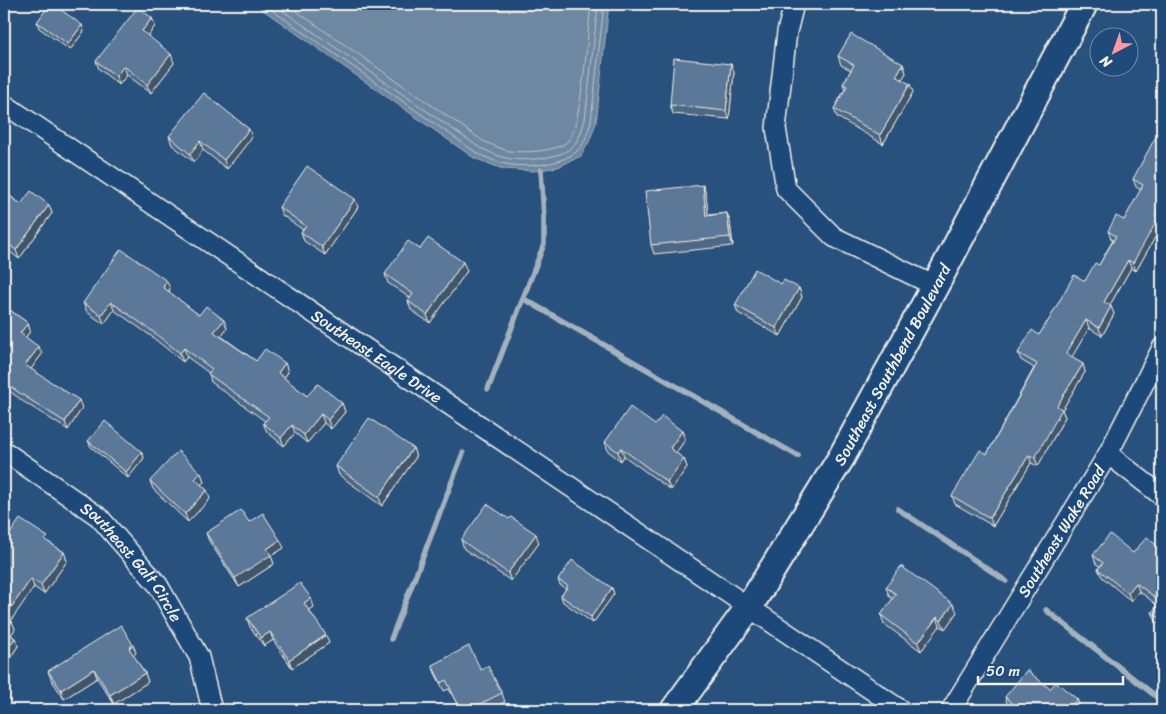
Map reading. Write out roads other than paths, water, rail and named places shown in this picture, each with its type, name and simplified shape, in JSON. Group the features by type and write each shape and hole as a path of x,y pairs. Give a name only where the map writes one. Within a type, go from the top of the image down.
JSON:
{"street":[{"path":"794,4 787,32 776,128 786,189 834,237 934,286"},
{"name":"Southeast Southbend Boulevard","path":"674,710 750,607 841,458 1084,4"},
{"name":"Southeast Eagle Drive","path":"4,104 901,710"},
{"name":"Southeast Wake Road","path":"952,710 1108,454 1162,348"},
{"path":"1108,454 1162,496"},
{"name":"Southeast Galt Circle","path":"6,457 99,517 158,585 199,657 212,710"}],"water":[{"path":"256,4 609,4 596,123 589,142 581,156 558,167 534,171 503,169 474,158"}],"waterway":[{"path":"488,389 544,244 541,170"},
{"path":"524,299 798,456"},
{"path":"391,639 463,453"},
{"path":"898,509 1006,581"},
{"path":"1046,610 1162,701"}]}
